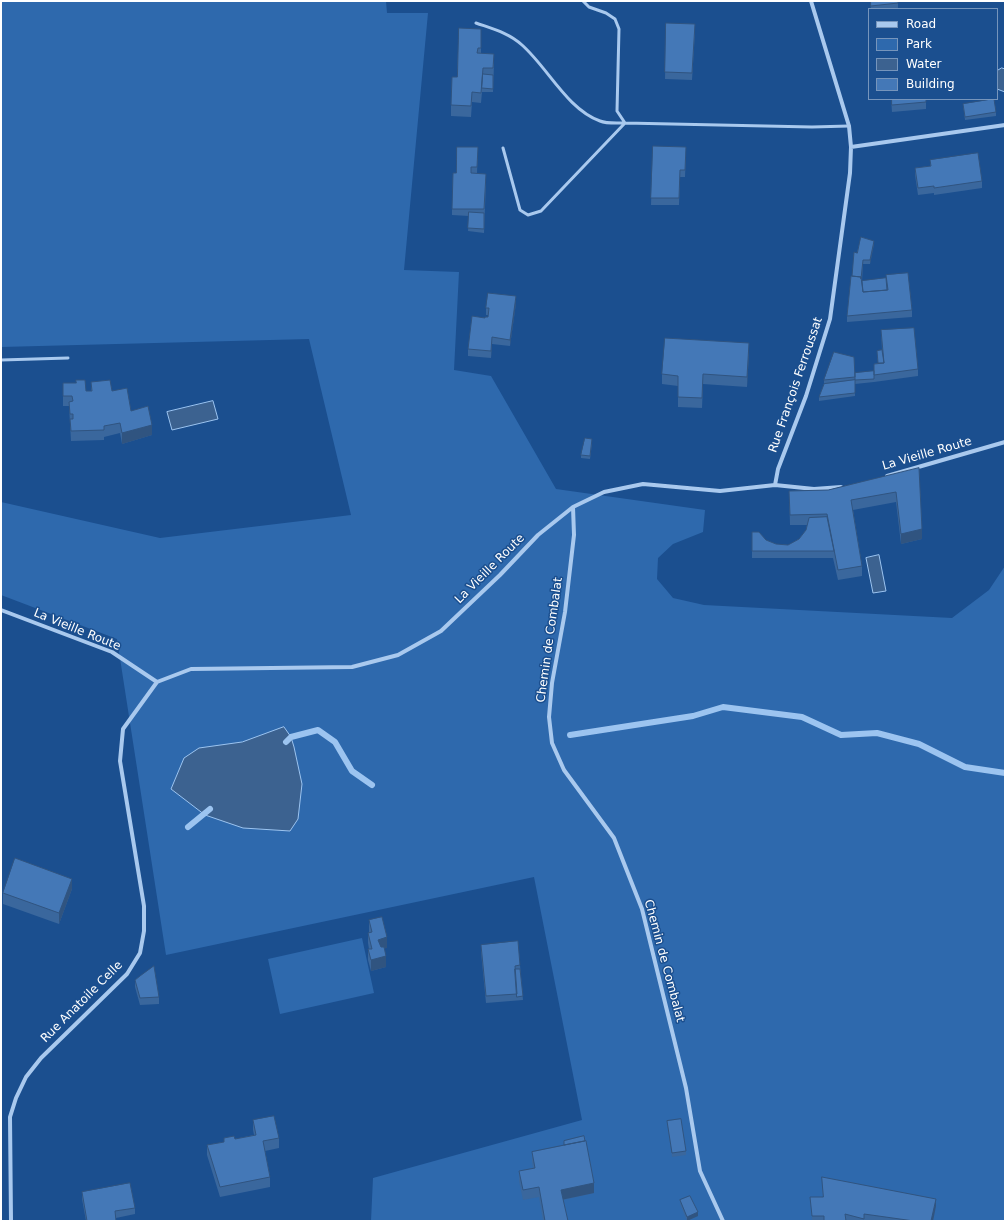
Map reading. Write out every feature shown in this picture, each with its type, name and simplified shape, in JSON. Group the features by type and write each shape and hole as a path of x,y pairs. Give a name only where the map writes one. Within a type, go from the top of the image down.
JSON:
{"street":[{"name":"Rue François Ferroussat","path":"775,485 778,469 806,396 830,319 850,172 851,147 849,126 811,1"},
{"path":"851,147 1005,125"},
{"name":"La Vieille Route","path":"878,478 1005,442"},
{"name":"La Vieille Route","path":"1,610 112,652 157,682 191,669 352,667 398,655 441,631 538,535 573,507 604,492 643,484 720,491 775,485 814,489 849,486"},
{"name":"Chemin de Combalat","path":"573,507 574,535 565,612 552,683 549,717 552,743 564,770 614,838 642,909 686,1088 700,1171 723,1221"},
{"name":"Rue Anatoile Celle","path":"11,1221 10,1117 16,1098 26,1077 41,1058 127,974 140,953 144,931 144,906 120,761 123,729 157,682"}],"lane":[{"path":"583,1 589,7 606,13 615,19 619,29 617,111 625,123"},
{"path":"476,23 506,33 523,45 574,104 588,115 601,122 812,127 849,126"},
{"path":"503,148 520,210 528,215 540,211 625,123"},
{"path":"1,360 68,358"}],"green space":[{"path":"1,1 386,1 387,13 428,13 404,270 459,272 454,370 491,376 556,489 705,510 703,532 673,544 658,558 657,579 673,598 704,605 952,618 989,590 1005,566 1005,1221 371,1221 373,1178 582,1120 534,877 166,955 117,639 1,595 1,502 160,538 351,515 309,339 1,347"},
{"path":"362,938 374,993 280,1014 268,959"}],"water":[{"path":"1002,68 1005,69 1005,92 998,89 998,70"},
{"path":"213,401 218,419 172,430 167,412"},
{"path":"879,555 886,591 873,593 866,558"},
{"path":"284,727 291,737 302,784 298,819 290,831 243,828 205,815 171,789 184,758 199,748 242,742"}],"building":[{"path":"871,1 898,1 898,3 871,6"},
{"path":"666,23 695,24 692,73 665,72"},
{"path":"459,28 481,29 481,48 478,48 477,53 494,54 493,68 483,68 481,93 472,92 471,106 451,105 452,77 457,77"},
{"path":"483,74 493,75 493,89 482,88"},
{"path":"892,100 926,100 926,102 892,105"},
{"path":"994,100 996,112 965,117 963,104"},
{"path":"653,146 686,147 685,170 680,170 679,198 651,198"},
{"path":"457,147 478,147 477,167 471,167 471,173 486,174 484,209 452,209 453,173 456,173"},
{"path":"978,153 982,181 934,188 934,186 918,188 915,168 931,166 930,160"},
{"path":"469,212 484,213 484,229 468,228"},
{"path":"861,237 874,241 870,260 863,260 861,279 861,277 852,276 854,252 857,253"},
{"path":"908,273 912,310 847,316 851,276 861,277 863,292 888,290 886,275"},
{"path":"886,278 887,290 863,292 862,281"},
{"path":"488,293 516,296 510,340 492,337 491,351 468,349 472,316 488,317 489,308 486,308"},
{"path":"914,328 918,369 874,375 874,364 884,363 881,330"},
{"path":"665,338 749,343 747,377 703,374 702,398 678,397 678,376 662,374"},
{"path":"882,350 884,363 878,363 877,351"},
{"path":"834,352 854,357 855,377 824,380"},
{"path":"874,371 874,379 855,380 855,373"},
{"path":"76,380 85,380 86,391 92,391 91,382 110,380 112,391 127,388 131,411 148,406 152,425 122,433 120,423 104,426 104,430 71,431 70,419 73,419 73,414 70,414 69,402 73,401 72,396 63,396 63,383 76,383"},
{"path":"855,380 855,393 819,397 824,384"},
{"path":"585,438 592,439 590,456 581,455"},
{"path":"919,468 922,529 901,534 896,492 851,500 862,566 838,570 827,514 790,515 789,491 828,490"},
{"path":"827,517 834,551 752,551 752,532 759,532 766,540 776,544 788,545 799,539 806,530 809,518"},
{"path":"15,858 72,879 59,913 3,893"},
{"path":"382,917 387,937 378,940 381,947 384,947 386,956 371,960 368,949 372,949 368,933 372,932 369,920"},
{"path":"518,941 520,965 515,966 517,994 486,996 481,945"},
{"path":"154,966 159,997 140,998 135,980"},
{"path":"515,969 520,969 523,996 517,997"},
{"path":"274,1116 279,1138 263,1141 270,1177 220,1187 207,1145 224,1142 224,1138 234,1136 235,1139 256,1135 253,1120"},
{"path":"681,1119 686,1151 672,1153 667,1121"},
{"path":"584,1136 585,1141 564,1145 564,1141"},
{"path":"586,1141 594,1183 561,1190 568,1221 545,1221 539,1187 523,1190 519,1171 535,1168 532,1152"},
{"path":"822,1177 936,1199 931,1221 914,1221 864,1214 864,1219 845,1214 846,1221 824,1221 824,1216 812,1216 810,1197 823,1197"},
{"path":"130,1183 135,1208 115,1211 116,1221 87,1221 82,1192"},
{"path":"690,1196 698,1212 687,1217 680,1200"}],"waterway":[{"path":"570,735 693,716 723,707 802,717 841,735 877,733 919,744 965,767 1005,773"},
{"path":"286,742 291,737 318,730 335,742 352,771 372,785"},
{"path":"188,827 210,809"}]}
